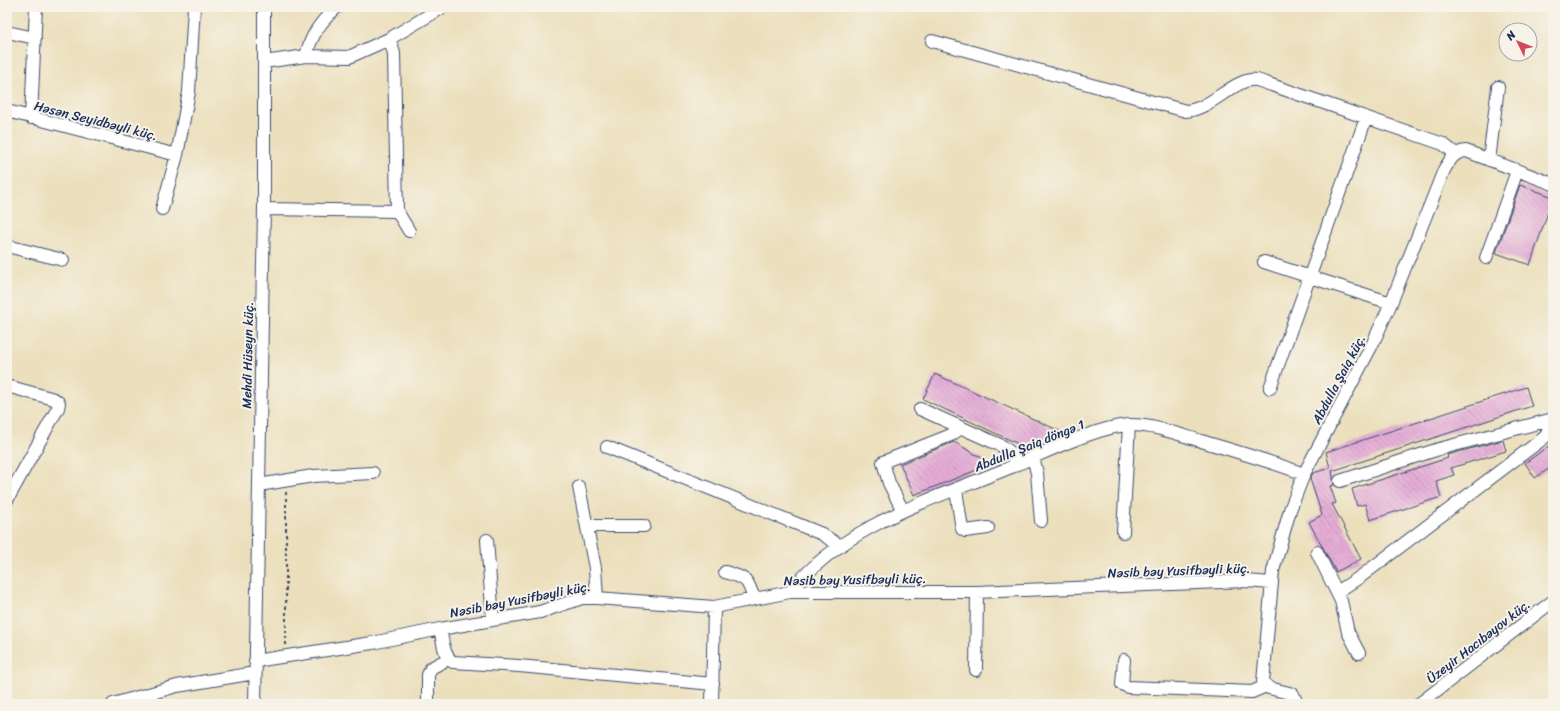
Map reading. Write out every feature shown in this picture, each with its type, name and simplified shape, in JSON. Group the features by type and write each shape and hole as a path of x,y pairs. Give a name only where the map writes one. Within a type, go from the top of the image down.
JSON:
{"street":[{"path":"31,118 36,7"},
{"path":"162,209 178,154 189,92 194,7"},
{"name":"Mehdi Hüseyn küç.","path":"255,704 264,209 264,7"},
{"path":"306,56 309,41 317,26 337,7"},
{"path":"264,62 306,56 349,56 389,39 444,7"},
{"path":"7,32 34,38"},
{"path":"389,39 394,53 397,211 409,231"},
{"path":"932,41 1186,111 1203,107 1242,82 1251,79 1443,144 1456,154 1466,151 1553,184"},
{"path":"1489,160 1498,87"},
{"name":"Həsən Seyidbəyli küç.","path":"7,111 178,154"},
{"path":"1270,388 1366,118"},
{"name":"Abdulla Şaiq küç.","path":"1266,686 1262,678 1272,571 1290,510 1304,474 1373,343 1391,303 1444,170 1450,159 1456,154"},
{"path":"1486,258 1518,171"},
{"path":"264,209 397,211"},
{"path":"7,246 63,260"},
{"path":"1264,262 1391,303"},
{"path":"7,386 54,399 58,403 58,408 7,500"},
{"path":"920,409 1002,446 1010,452 1018,464"},
{"path":"1340,480 1439,450 1553,420"},
{"path":"1337,592 1360,577 1514,461 1544,437 1553,420"},
{"path":"1123,532 1129,425"},
{"name":"Abdulla Şaiq döngə 1","path":"790,592 804,575 840,546 903,511 1033,457 1088,436 1129,425 1173,432 1276,463 1304,474"},
{"path":"903,511 889,483 883,462 951,435 962,428"},
{"path":"607,447 822,534 840,546"},
{"path":"1033,457 1037,473 1041,521"},
{"path":"258,485 313,476 373,473"},
{"path":"579,486 595,568 597,598"},
{"path":"956,490 962,529 965,531 988,528"},
{"path":"588,526 644,526"},
{"path":"487,540 494,620"},
{"path":"1317,552 1341,601 1348,632 1359,653"},
{"path":"725,572 744,578 749,583 754,599"},
{"name":"Nəsib bəy Yusifbəyli küç.","path":"113,704 177,686 255,667 286,657 372,643 440,629 540,612 582,598 714,606 790,592 977,592 1246,581 1271,584"},
{"path":"976,670 977,592"},
{"name":"Üzeyir Hacıbəyov küç.","path":"1419,704 1553,601"},
{"path":"712,704 714,606"},
{"path":"440,629 448,659 453,662 519,666 713,684"},
{"path":"428,704 428,675 431,668 448,659"},
{"path":"1124,660 1122,684 1128,687 1252,692 1266,686 1294,694 1297,704"}],"path":[{"path":"286,481 286,657"}],"building":[{"path":"1520,185 1553,197 1530,265 1496,253"},
{"path":"935,374 1064,433 1031,450 923,399"},
{"path":"1526,387 1532,406 1332,471 1334,485 1330,486 1336,503 1332,504 1361,559 1336,572 1309,522 1322,515 1310,479 1313,473 1330,468 1326,452"},
{"path":"1503,440 1506,451 1451,468 1454,475 1436,481 1441,497 1370,520 1365,504 1357,506 1352,489 1448,458 1447,455"},
{"path":"954,442 992,464 914,495 900,464"},
{"path":"1553,443 1553,466 1535,478 1525,463"}]}
